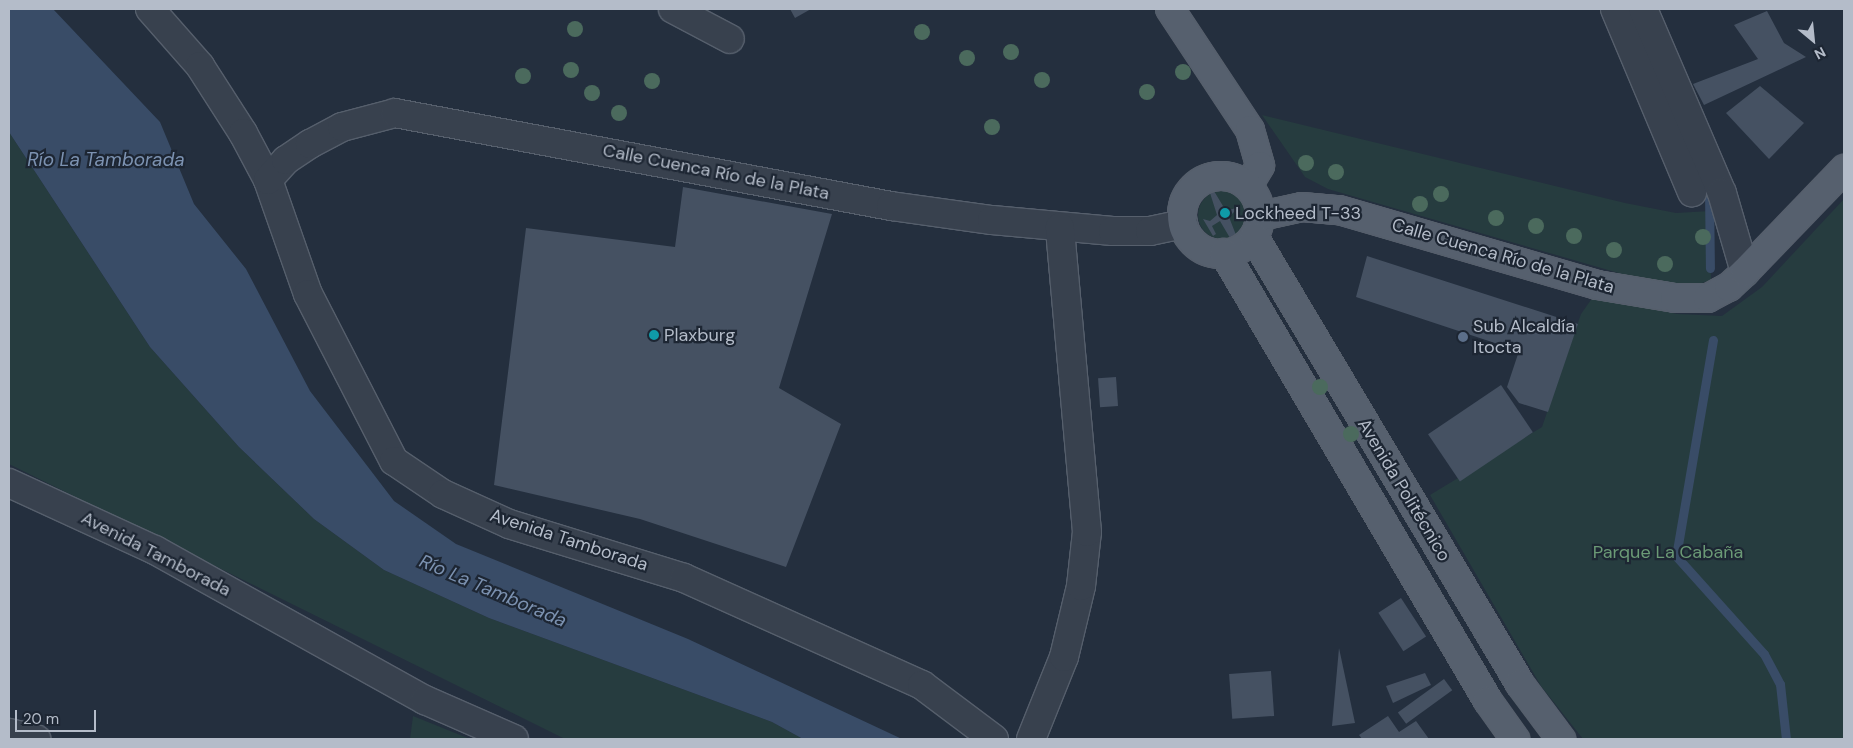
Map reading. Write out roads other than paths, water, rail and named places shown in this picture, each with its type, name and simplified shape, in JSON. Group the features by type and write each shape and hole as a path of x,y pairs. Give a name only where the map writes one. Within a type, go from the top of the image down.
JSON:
{"main road":[{"path":"1170,9 1250,130 1257,147 1260,166 1248,186"},
{"name":"Calle Cuenca Río de la Plata","path":"1257,226 1302,206 1339,210 1596,286 1675,298 1708,298 1729,287 1745,272 1844,169"},
{"path":"1223,176 1248,186 1256,198 1257,226 1235,251 1224,253 1203,249 1188,234 1183,224 1182,212 1187,196 1203,180 1223,176"},
{"name":"Avenida Politécnico","path":"1257,226 1520,684 1561,739"},
{"name":"Avenida Politécnico","path":"1224,253 1488,700 1515,739"}],"street":[{"name":"Avenida Tamborada","path":"150,9 200,66 243,133 268,180 308,294 394,461 443,494 509,524 684,578 922,685 994,739"},
{"path":"673,9 730,39"},
{"path":"1615,9 1692,192"},
{"path":"1643,9 1722,193 1745,272"},
{"name":"Calle Cuenca Río de la Plata","path":"268,180 286,160 310,144 342,127 395,113 891,206 1060,227 1150,231 1183,224"},
{"path":"1031,739 1064,657 1081,586 1087,532 1060,227"},
{"name":"Avenida Tamborada","path":"9,483 155,550 425,700 514,739"},
{"path":"9,732 36,739"}],"water":[{"name":"Río La Tamborada","path":"9,9 53,9 160,122 194,204 246,269 310,391 394,501 456,544 688,639 902,739 803,739 772,722 489,618 384,570 314,519 239,447 150,347 9,132"}],"waterway":[{"path":"1709,191 1710,268"},
{"path":"1713,340 1676,556 1764,654 1780,684 1786,739"}],"place":[{"name":"Lockheed T-33","path":"1225,213"},
{"name":"Plaxburg","path":"654,335"},
{"name":"Sub Alcaldía Itocta","path":"1463,337"}],"park label":[{"name":"Parque La Cabaña","path":"1668,552"}]}
